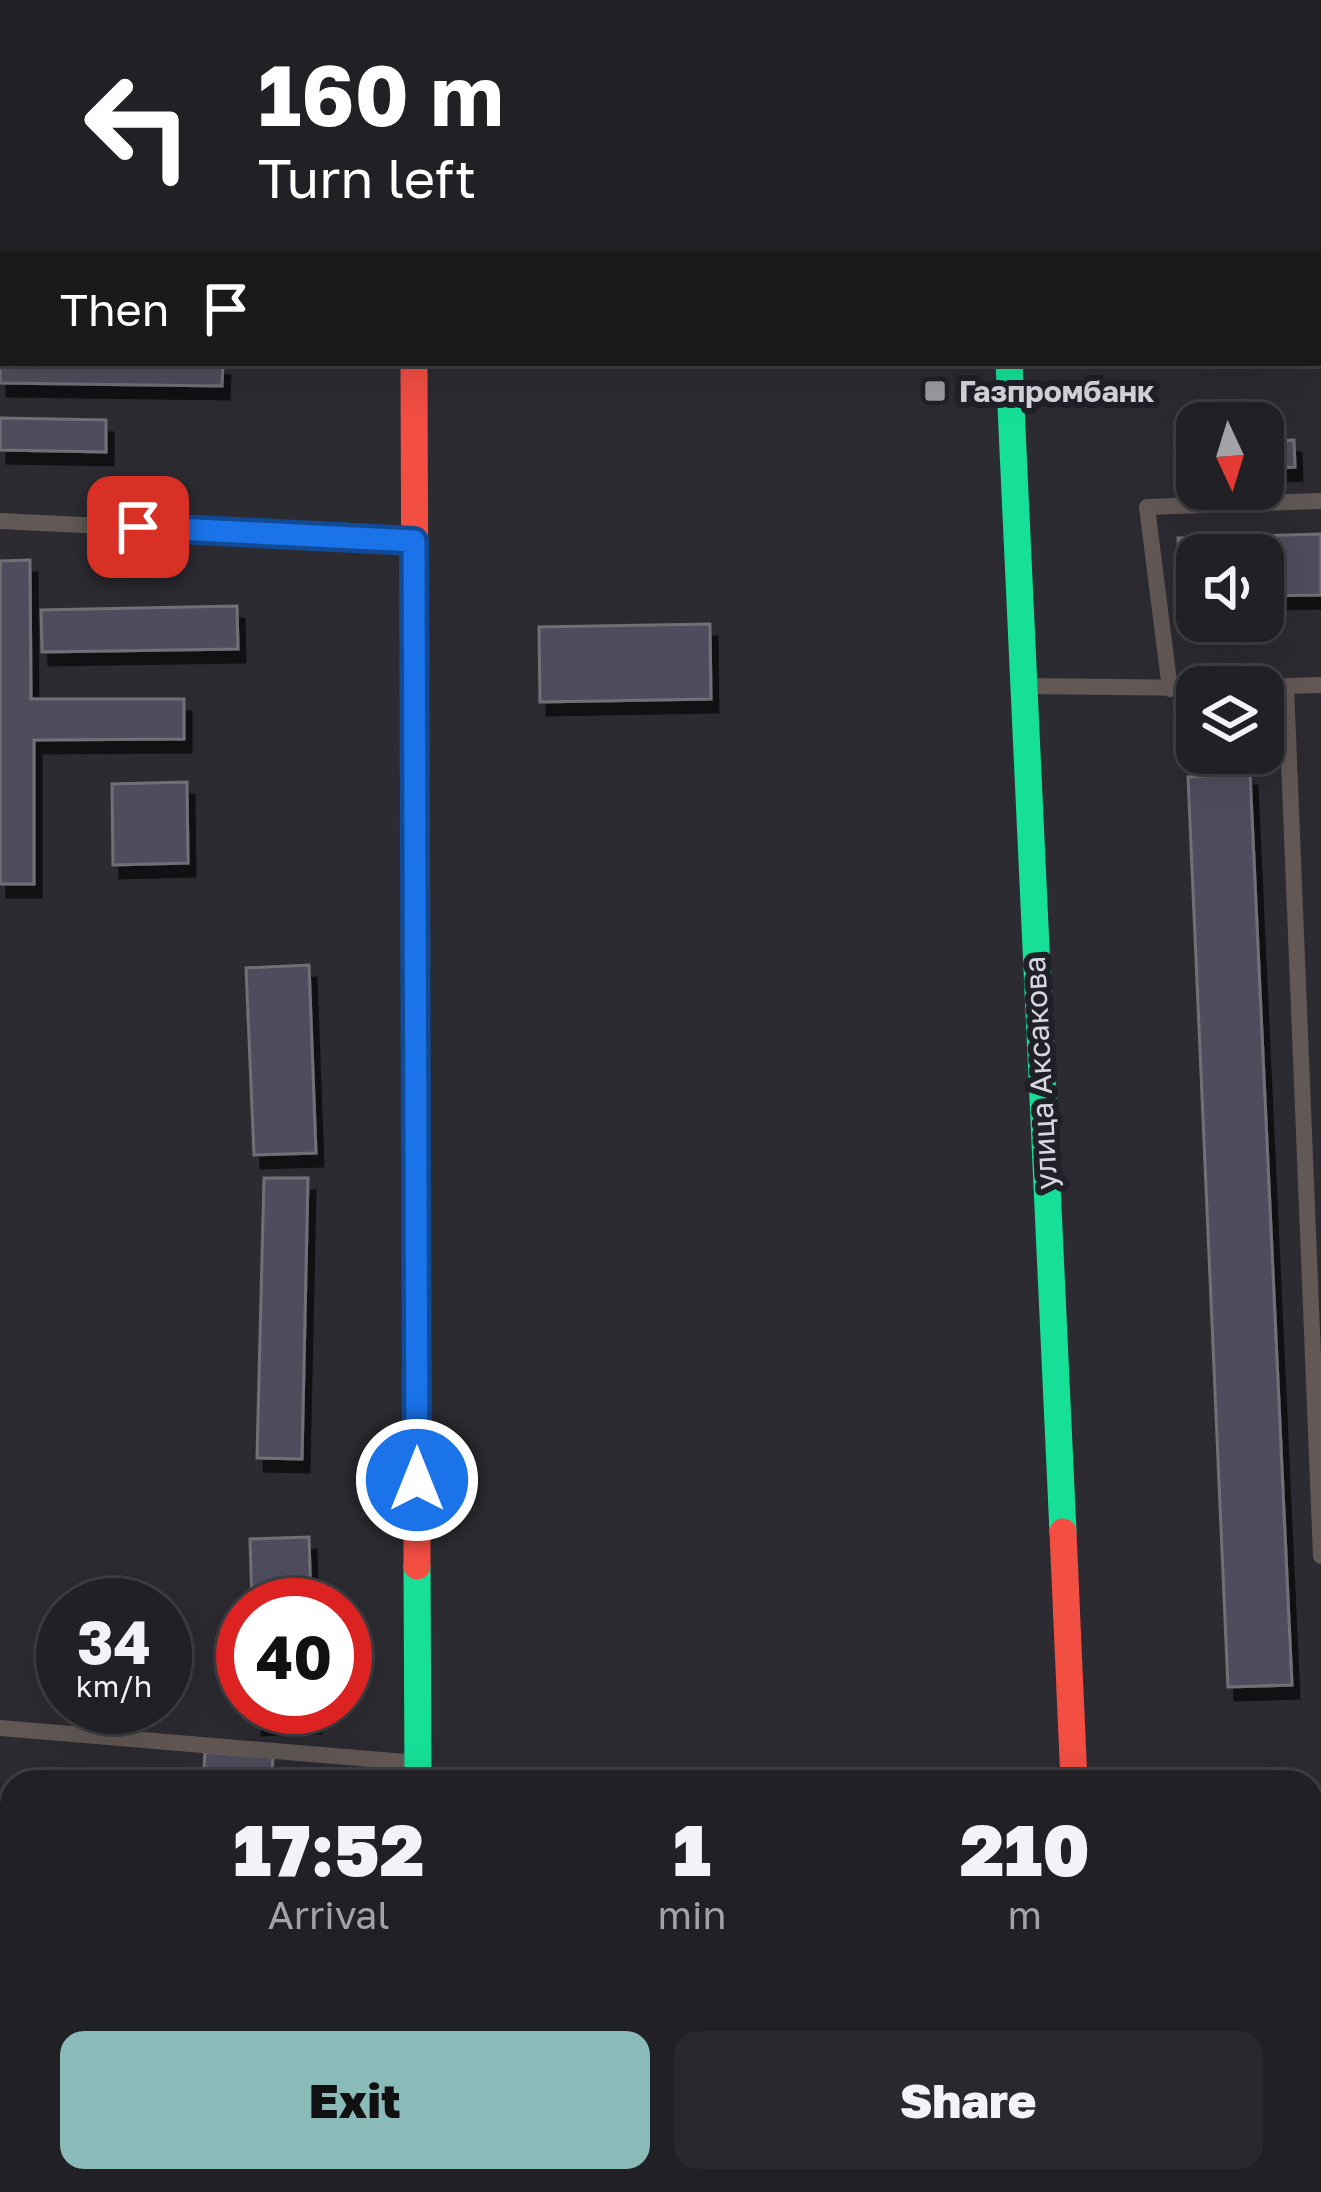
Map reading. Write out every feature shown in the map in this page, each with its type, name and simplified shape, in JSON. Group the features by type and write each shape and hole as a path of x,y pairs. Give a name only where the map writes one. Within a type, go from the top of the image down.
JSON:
{"main road":[{"path":"414,366 418,1770"},
{"name":"улица Аксакова","path":"1009,366 1073,1770"}],"lane":[{"path":"1170,688 1148,507 1321,501"},
{"path":"0,520 414,541"},
{"path":"1022,686 1176,688"},
{"path":"1321,686 1286,686 1314,1221 1321,1556"},
{"path":"0,1728 399,1770"}],"building":[{"path":"0,366 223,366 222,386 0,383"},
{"path":"0,418 106,420 106,452 0,450"},
{"path":"1284,440 1294,440 1295,467 1284,468"},
{"path":"1321,534 1321,595 1284,596 1284,535"},
{"path":"30,560 31,699 184,699 184,739 34,740 34,884 0,884 0,561"},
{"path":"237,606 238,649 42,652 41,610"},
{"path":"710,624 711,699 540,702 539,627"},
{"path":"1250,774 1292,1685 1228,1687 1188,777"},
{"path":"187,782 188,863 113,865 112,784"},
{"path":"309,965 316,1153 254,1155 246,968"},
{"path":"264,1178 308,1178 302,1459 257,1458"},
{"path":"309,1537 310,1578 251,1578 250,1539"},
{"path":"205,1752 273,1757 272,1770 204,1770"}],"traffic: fast":[{"path":"1009,366 1063,1532"},
{"path":"417,1566 418,1770"}],"traffic: slow":[{"path":"415,658 417,1261"}],"traffic: jam":[{"path":"414,366 415,658"},
{"path":"417,1261 417,1566"},
{"path":"1063,1532 1073,1770"}],"place":[{"name":"Газпромбанк","path":"935,391"}],"route":[{"path":"138,527 414,541 417,1480"}]}
